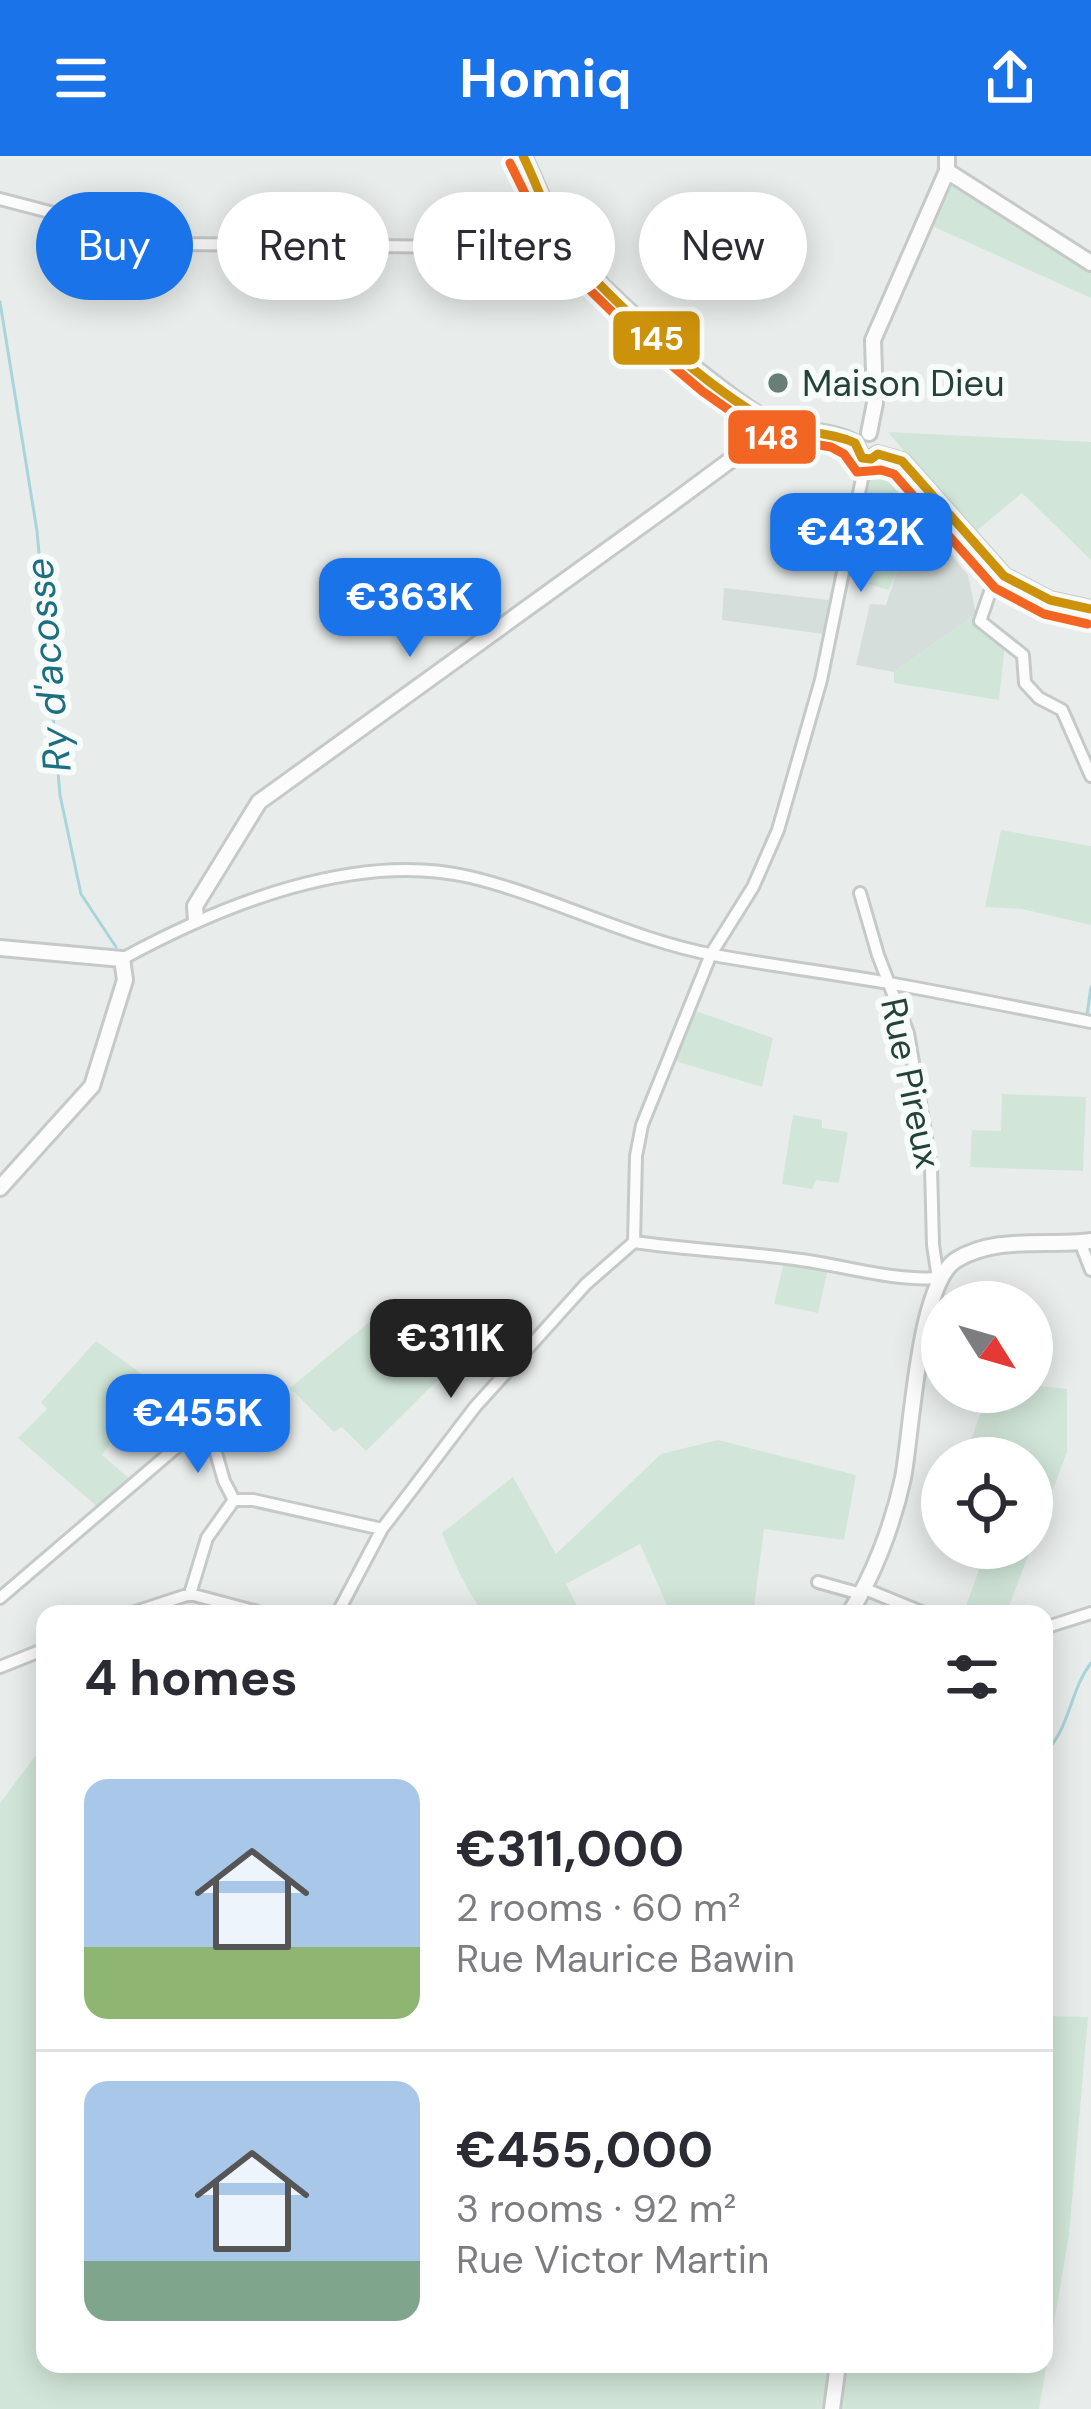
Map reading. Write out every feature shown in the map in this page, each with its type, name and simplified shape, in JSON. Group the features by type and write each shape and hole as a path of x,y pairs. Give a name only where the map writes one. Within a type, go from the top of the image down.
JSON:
{"street":[{"path":"523,156 537,192"},
{"path":"869,433 875,403 873,340 947,163 1091,263"},
{"path":"0,199 172,244 413,246"},
{"path":"615,297 712,380 773,423 836,433 855,443"},
{"path":"196,920 195,906 259,802 667,507 755,442 773,423"},
{"path":"343,1605 382,1529 475,1407 586,1284 634,1242 636,1156 642,1125 711,954 753,887 778,830 820,680 872,456 880,441 869,433 860,435 856,452 872,456 902,461 998,569 1028,591 1091,609"},
{"path":"998,569 980,621 1023,655 1025,683 1062,710 1091,776"},
{"path":"0,948 122,959 196,920 301,887 357,874 437,871 511,889 711,954 1091,1022"},
{"name":"Rue Pireux","path":"860,893 908,1033 932,1167 938,1278"},
{"path":"0,1188 92,1086 125,980 122,959"},
{"path":"855,1605 903,1478 916,1376 938,1278 952,1262 974,1251 1009,1244 1085,1241 1091,1270"},
{"path":"634,1242 784,1258 911,1280 938,1278"},
{"path":"0,1598 207,1421 234,1500"},
{"path":"234,1500 253,1500 382,1529"},
{"path":"190,1594 207,1538 234,1500"},
{"path":"818,1582 900,1605"},
{"path":"156,1605 190,1594 231,1605"},
{"path":"1053,1625 1091,1612"},
{"path":"0,1667 36,1653"},
{"path":"832,2409 837,2373"}],"shaded area":[{"path":"929,529 968,575 976,614 894,672 856,665 870,604 886,605 899,565 915,565"},
{"path":"724,588 829,600 823,634 722,620"}],"green space":[{"path":"950,182 1091,268 1091,298 930,225"},
{"path":"888,432 1091,442 1091,560 1022,493 974,533"},
{"path":"886,479 924,520 909,563 899,566 889,590 869,584 874,561 885,562 893,522 858,512 866,480"},
{"path":"976,614 1005,643 999,700 894,683 894,672"},
{"path":"1001,830 1091,846 1091,925 1022,909 985,907"},
{"path":"693,1010 773,1038 762,1087 672,1060"},
{"path":"1002,1094 1086,1097 1083,1171 970,1167 972,1130 1001,1131"},
{"path":"793,1115 822,1120 822,1128 848,1132 839,1183 816,1180 812,1189 782,1184"},
{"path":"784,1262 828,1269 818,1313 774,1304"},
{"path":"391,1304 444,1374 366,1451 342,1427 334,1432 290,1388"},
{"path":"96,1341 153,1382 102,1455 132,1481 101,1510 18,1438 47,1409 41,1402"},
{"path":"1053,1387 1067,1389 1067,1452 1053,1489 1053,1437 972,1437 981,1413 1053,1413"},
{"path":"718,1440 856,1475 844,1540 764,1529 754,1605 667,1605 640,1544 566,1584 576,1605 478,1605 442,1533 513,1477 556,1554 661,1454"},
{"path":"979,1569 1023,1569 1009,1605 966,1605"},
{"path":"36,1755 36,2373 1045,2373 1039,2409 0,2409 0,1803"},
{"path":"1053,2016 1088,2017 1069,2235 1053,2328"}],"waterway":[{"name":"Ry d'acosse","path":"0,302 37,531 60,795 81,894 116,947"},
{"path":"1087,1015 1091,987"},
{"path":"1053,1744 1091,1663"}],"transit line":[{"name":"145","path":"523,156 568,248 664,345 725,393 774,423 855,443"},
{"name":"148","path":"510,163 556,257 702,391 766,436 831,447 844,454 857,472 894,474 995,588 1044,614 1088,624"},
{"name":"145","path":"855,443 862,458 878,454 902,461 1004,576 1050,600 1091,609"}],"place":[{"name":"Maison Dieu","path":"778,383"}]}
